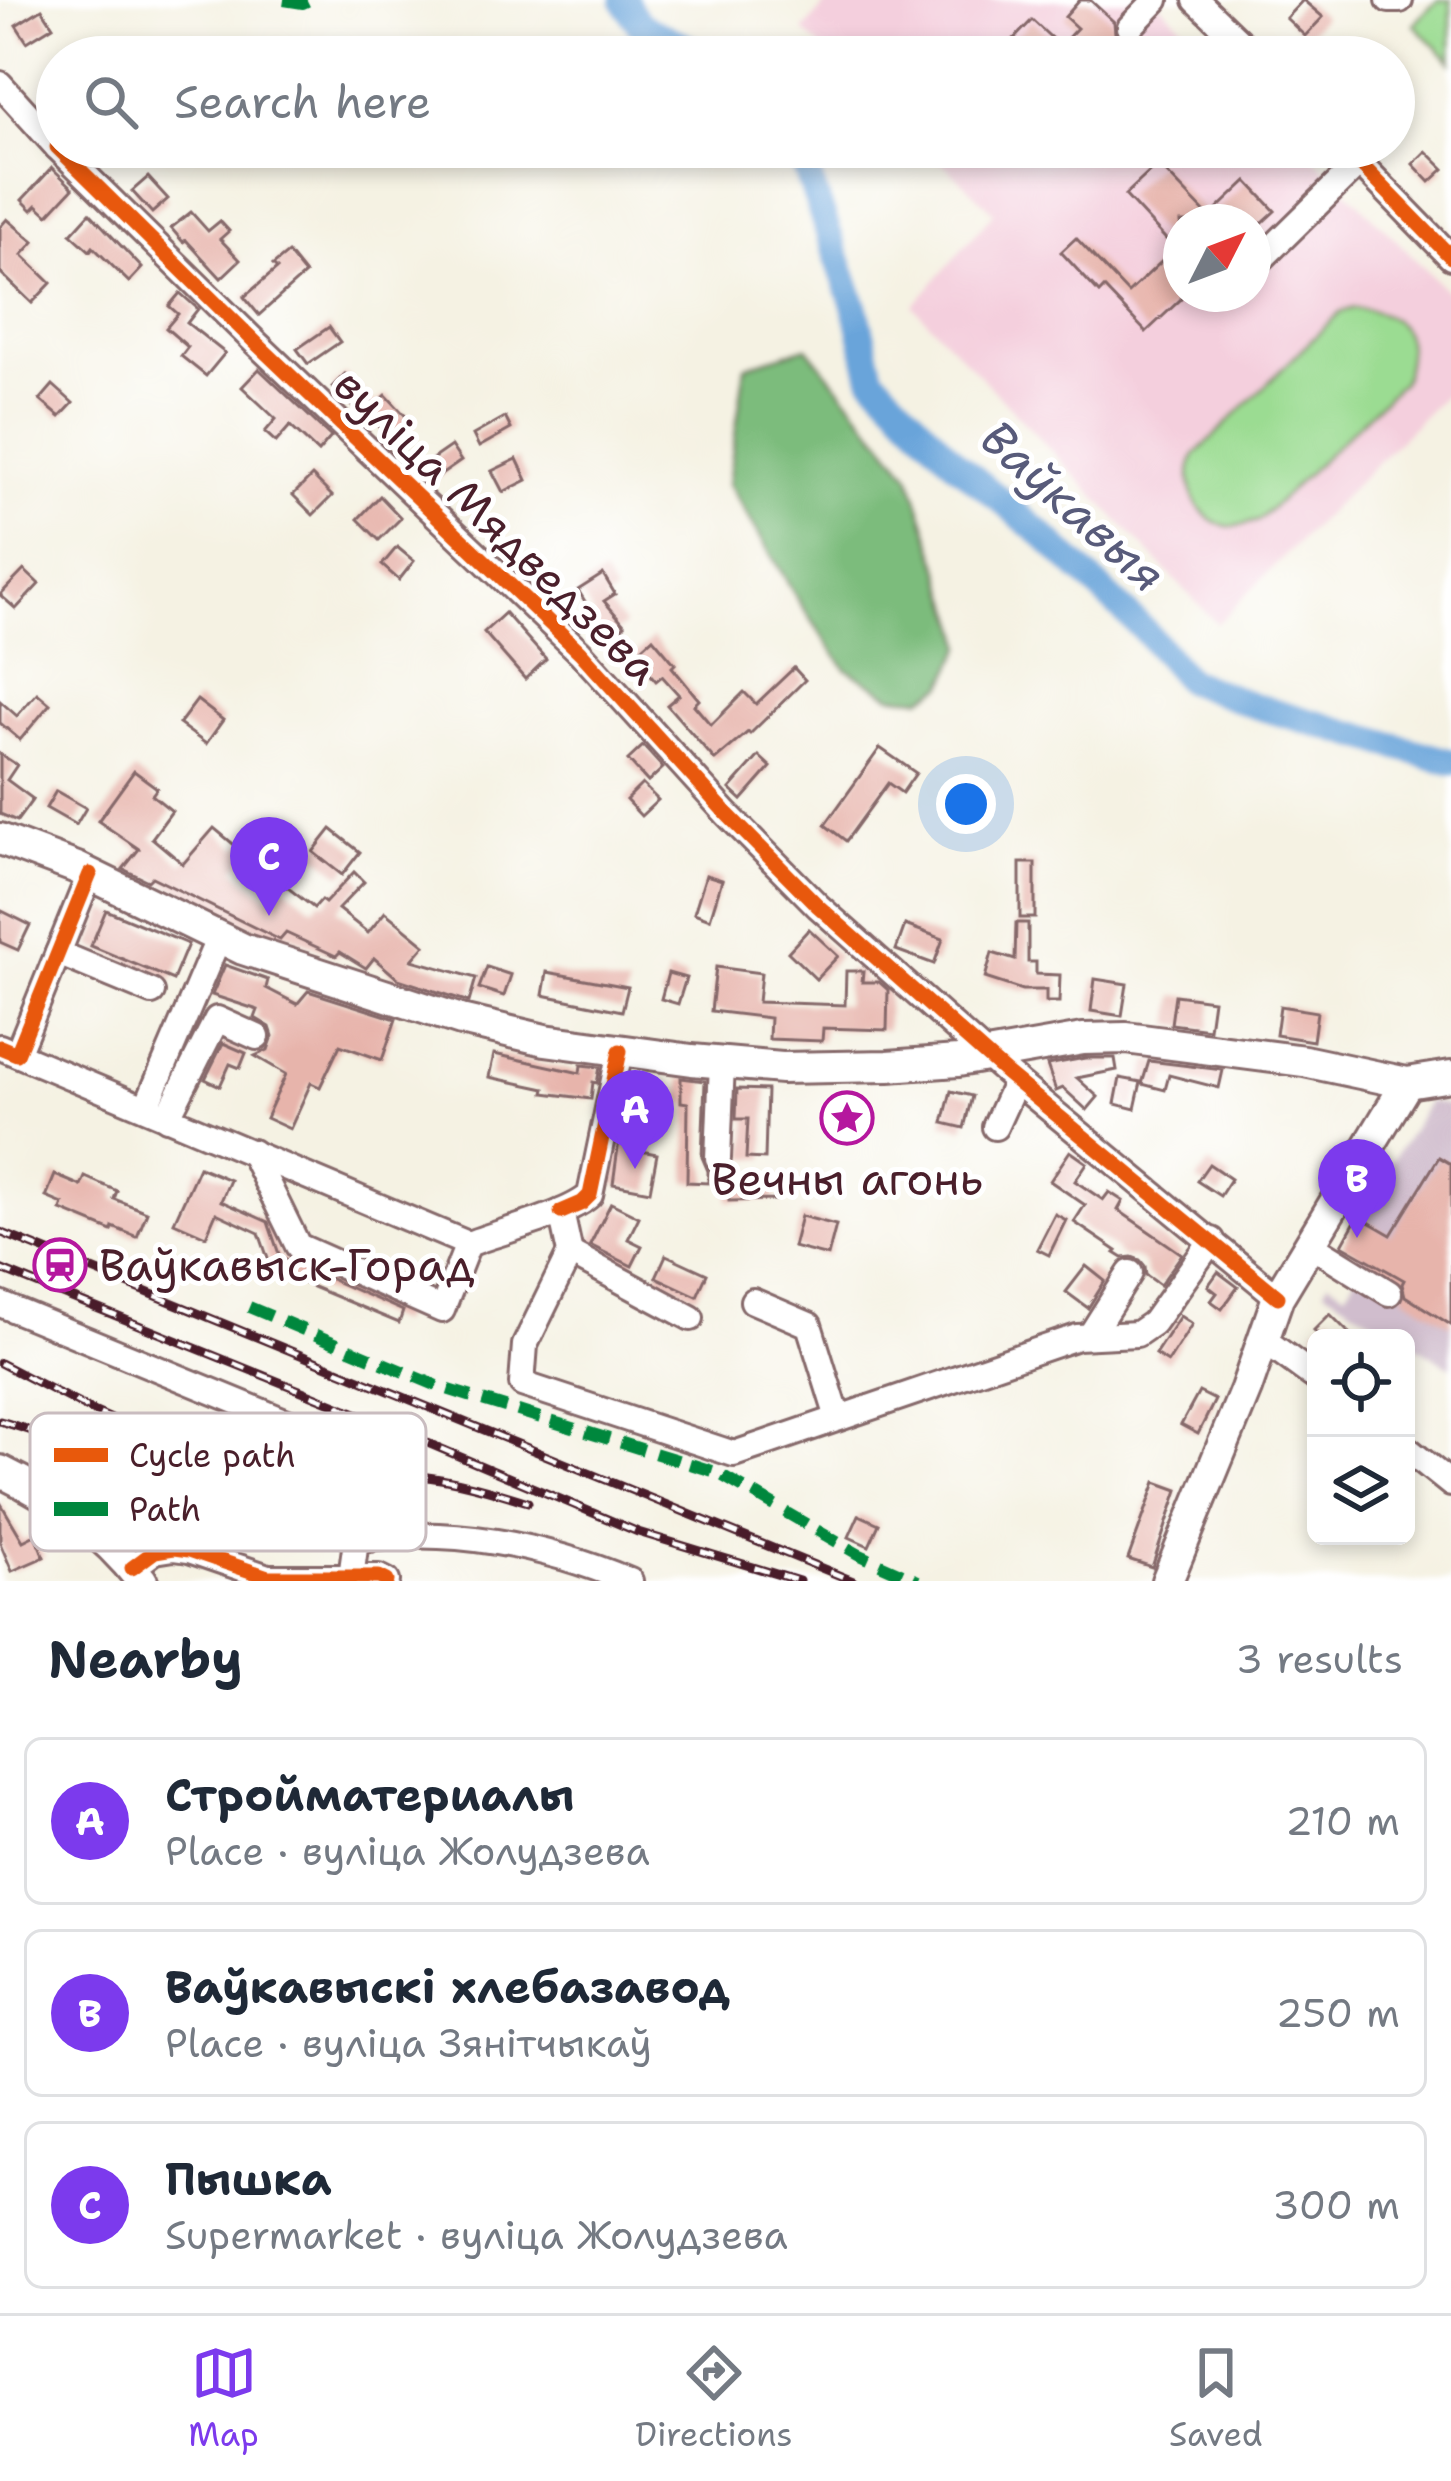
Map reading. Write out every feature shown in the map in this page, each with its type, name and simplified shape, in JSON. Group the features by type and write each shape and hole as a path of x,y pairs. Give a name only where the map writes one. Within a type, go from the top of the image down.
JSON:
{"main road":[{"path":"0,839 90,874 243,949 461,1020 545,1040 782,1068 988,1058 1083,1039 1126,1038 1304,1061 1407,1083 1451,1076"},
{"path":"1167,1581 1246,1390 1278,1297 1407,1083"},
{"path":"0,1471 30,1487"},
{"path":"113,1551 137,1575"}],"street":[{"path":"1130,26 1156,0"},
{"path":"1196,0 1233,36"},
{"path":"1389,0 1400,0"},
{"name":"вуліца Мядведзева","path":"0,84 36,124"},
{"name":"вуліца Мядведзева","path":"78,168 566,637 818,906 1016,1082 1278,1297"},
{"path":"1271,246 1340,168"},
{"path":"1364,168 1451,257"},
{"path":"90,874 58,953 8,1050 468,1244 560,1212 590,1195 620,1051"},
{"path":"157,1113 174,1043 219,937"},
{"path":"58,953 152,992"},
{"path":"157,1113 217,1018 257,1037"},
{"path":"718,1158 722,1063"},
{"path":"994,1126 1016,1082"},
{"path":"252,1152 298,1246 442,1310 468,1244"},
{"path":"560,1212 570,1253 525,1345 522,1384 734,1454 1077,1337 1137,1334 1153,1323 1212,1240"},
{"path":"1310,1244 1389,1293"},
{"path":"570,1253 691,1318"},
{"path":"1090,1336 1130,1273"},
{"path":"753,1300 809,1325 838,1418"},
{"path":"0,1304 265,1413"},
{"path":"1263,1339 1307,1371"},
{"path":"1415,1455 1451,1484"},
{"path":"426,1536 483,1539 596,1567 630,1581"},
{"path":"193,1551 268,1576 379,1577 387,1581"},
{"path":"351,1577 355,1551"}],"shaded area":[{"path":"829,0 1156,0 1193,36 808,36 803,31"},
{"path":"948,168 1325,168 1451,295 1451,388 1217,624 913,306 994,212"},
{"path":"1429,1101 1451,1106 1451,1367 1415,1345 1415,1329 1388,1329 1324,1290 1328,1281 1346,1292 1354,1280 1356,1261 1376,1226 1358,1216"}],"green space":[{"path":"1438,0 1451,0 1451,62 1414,24"},
{"path":"1354,308 1384,315 1402,329 1408,352 1402,382 1258,521 1228,526 1207,516 1191,487 1195,455 1340,312"},
{"path":"807,347 910,475 963,646 944,685 922,698 892,696 845,668 728,484 745,366"}],"building":[{"path":"1080,0 1090,0 1114,22 1118,36 1069,36 1077,28 1065,17"},
{"path":"1303,0 1323,17 1305,36 1286,18"},
{"path":"42,9 53,26 27,42 16,25"},
{"path":"1032,20 1049,36 1017,36"},
{"path":"1426,151 1444,169 1430,182 1415,162"},
{"path":"52,168 73,188 48,215 37,205 32,210 22,200"},
{"path":"1154,168 1162,168 1196,204 1163,204 1163,236 1125,195"},
{"path":"148,177 168,199 152,213 132,191"},
{"path":"1247,181 1268,204 1223,204"},
{"path":"191,212 208,231 220,221 229,231 220,239 240,260 221,278 171,228"},
{"path":"90,213 142,268 129,282 93,247 90,251 71,234"},
{"path":"7,219 34,242 22,255 51,283 32,303 0,272 0,227"},
{"path":"1076,238 1128,293 1163,260 1163,312 1167,312 1146,332 1104,288 1099,293 1061,252"},
{"path":"288,253 305,274 259,315 244,297"},
{"path":"180,293 198,309 187,323 225,353 206,376 181,356 188,347 166,328 178,314 169,306"},
{"path":"329,327 340,342 308,364 297,349"},
{"path":"259,369 331,437 318,452 290,426 276,442 265,432 276,419 242,387"},
{"path":"345,374 375,405 386,395 413,424 394,442 357,403 353,407 332,387"},
{"path":"53,385 73,403 60,417 40,400"},
{"path":"505,417 511,429 479,447 473,435"},
{"path":"451,446 461,461 428,484 418,469"},
{"path":"517,459 527,480 503,492 492,471"},
{"path":"312,476 332,496 313,515 293,495"},
{"path":"380,496 401,518 379,540 358,519"},
{"path":"397,547 414,561 399,580 382,565"},
{"path":"24,570 39,584 16,609 0,595"},
{"path":"603,574 615,594 604,601 625,625 608,639 578,590"},
{"path":"505,613 546,659 525,679 484,632"},
{"path":"653,638 699,700 694,705 711,725 744,692 756,704 794,668 805,680 750,734 715,760 667,705 679,695 662,676 656,681 634,655"},
{"path":"37,693 50,704 20,740 0,723 0,701 17,716"},
{"path":"197,700 223,720 206,744 179,724"},
{"path":"643,746 663,768 648,782 628,760"},
{"path":"880,748 916,773 902,793 888,783 846,841 825,825"},
{"path":"0,754 17,765 7,780 33,799 17,821 0,814"},
{"path":"759,756 771,767 742,800 730,789"},
{"path":"134,771 157,788 152,795 172,811 152,838 183,864 214,828 238,848 246,841 254,849 235,869 244,878 271,899 283,884 314,908 321,900 325,903 354,872 364,882 338,909 368,933 385,912 425,945 412,960 476,978 469,1002 398,979 374,958 366,968 340,952 336,956 286,933 280,940 152,877 148,881 123,869 139,849 98,821"},
{"path":"642,784 658,800 641,816 626,800"},
{"path":"56,791 86,808 76,825 46,808"},
{"path":"331,829 360,852 342,875 313,852"},
{"path":"1020,863 1035,863 1035,918 1020,918"},
{"path":"706,875 722,880 710,919 694,913"},
{"path":"0,910 30,925 18,950 0,942"},
{"path":"106,910 188,944 173,980 91,946"},
{"path":"1016,923 1028,923 1028,962 1036,962 1036,974 1060,975 1059,1002 1046,1002 1046,990 1022,990 985,978 992,953 1015,960"},
{"path":"905,925 943,939 934,964 896,950"},
{"path":"809,929 838,956 816,979 788,952"},
{"path":"225,965 268,980 266,988 297,1004 308,991 396,1019 382,1060 340,1045 320,1087 311,1083 290,1129 266,1118 286,1074 255,1056 268,1050 273,1036 270,1027 255,1018 258,1010 212,995"},
{"path":"487,967 511,975 504,996 479,988"},
{"path":"716,967 761,973 758,1002 845,1005 846,971 863,971 862,982 879,982 888,990 887,1030 823,1028 822,1041 769,1039 770,1018 711,1011"},
{"path":"547,972 628,987 622,1011 543,995"},
{"path":"668,973 686,978 678,1004 661,999"},
{"path":"1095,979 1127,984 1122,1016 1091,1011"},
{"path":"1175,995 1213,1000 1209,1029 1171,1024"},
{"path":"1280,1006 1317,1012 1313,1041 1276,1035"},
{"path":"223,1043 246,1053 240,1068 230,1064 220,1086 205,1079"},
{"path":"494,1054 580,1073 581,1065 600,1067 597,1083 593,1082 591,1099 544,1093 545,1089 489,1077"},
{"path":"1115,1058 1117,1070 1077,1078 1098,1097 1087,1110 1063,1088 1056,1091 1047,1065"},
{"path":"1149,1061 1223,1070 1219,1088 1169,1075 1165,1090 1142,1084"},
{"path":"632,1076 647,1078 635,1150 657,1154 650,1191 613,1184"},
{"path":"681,1078 705,1081 702,1157 708,1183 687,1182 688,1103 681,1102"},
{"path":"1120,1078 1141,1082 1135,1109 1115,1104"},
{"path":"737,1089 767,1090 765,1159 746,1158 748,1119 736,1119"},
{"path":"951,1091 972,1096 964,1128 943,1123"},
{"path":"1070,1151 1087,1163 1075,1181 1103,1200 1109,1192 1123,1201 1118,1210 1182,1254 1160,1285 1146,1275 1140,1260 1123,1258 1074,1222 1085,1205 1050,1181"},
{"path":"1439,1157 1451,1164 1451,1325 1405,1296 1404,1280 1342,1245 1358,1216 1391,1235"},
{"path":"1209,1164 1231,1179 1220,1196 1197,1181"},
{"path":"199,1167 230,1180 221,1201 268,1222 280,1257 403,1311 399,1323 272,1270 259,1233 216,1213 206,1236 174,1222"},
{"path":"55,1175 81,1186 85,1177 117,1191 114,1199 147,1212 137,1237 61,1210 63,1204 46,1197"},
{"path":"775,1181 775,1200 729,1201 729,1182"},
{"path":"611,1203 639,1217 628,1239 642,1246 632,1266 590,1245"},
{"path":"1055,1214 1066,1220 1049,1255 1037,1249"},
{"path":"801,1216 836,1225 828,1256 793,1247"},
{"path":"666,1255 707,1274 697,1296 656,1277"},
{"path":"1086,1266 1105,1281 1088,1308 1066,1292"},
{"path":"1218,1272 1238,1287 1222,1309 1211,1301 1217,1293 1208,1286"},
{"path":"1330,1314 1345,1329 1315,1329"},
{"path":"1180,1316 1192,1324 1168,1362 1155,1354"},
{"path":"1199,1392 1215,1400 1198,1434 1181,1425"},
{"path":"1156,1482 1178,1490 1152,1567 1128,1559"},
{"path":"0,1502 23,1541 30,1538 30,1551 42,1551 44,1557 12,1571 0,1543"},
{"path":"859,1515 879,1524 869,1546 849,1537"}],"waterway":[{"name":"Ваўкавыя","path":"624,0 639,24 664,36"},
{"name":"Ваўкавыя","path":"805,168 856,310 872,376 956,463 1043,535 1144,630 1187,680 1252,705 1451,762"}],"railway":[{"path":"0,1232 853,1581"},
{"path":"0,1269 356,1413"},
{"path":"0,1363 98,1413"},
{"path":"0,1421 30,1430"},
{"path":"426,1442 638,1532 799,1581"},
{"path":"426,1477 528,1502"}],"marked path":[{"path":"284,0 309,0"},
{"path":"249,1307 440,1387 716,1472 858,1554 918,1581"}],"cycle path":[{"path":"78,168 580,652 818,906 1006,1073 1278,1297"},
{"path":"1364,168 1451,257"},
{"path":"0,1047 17,1054 90,874"},
{"path":"561,1212 590,1195 620,1051"},
{"path":"132,1568 155,1551"},
{"path":"192,1551 268,1577 379,1577 387,1581"}],"place":[{"name":"Пышка","path":"269,916"},
{"name":"Вечны агонь","path":"847,1118"},
{"name":"Стройматериалы","path":"635,1169"},
{"name":"Ваўкавыскі хлебазавод","path":"1357,1238"},
{"name":"Ваўкавыск-Горад","path":"60,1265"}]}
